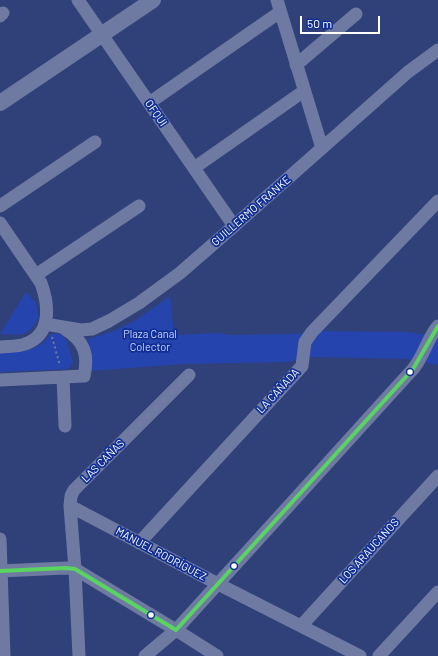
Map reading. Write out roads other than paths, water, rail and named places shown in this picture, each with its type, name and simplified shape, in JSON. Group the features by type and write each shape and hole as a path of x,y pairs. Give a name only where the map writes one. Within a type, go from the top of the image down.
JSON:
{"street":[{"name":"OFQUI","path":"78,0 234,226"},
{"path":"0,103 153,0"},
{"path":"149,103 278,6 322,148"},
{"path":"296,65 356,14"},
{"name":"GUILLERMO FRANKE","path":"47,324 86,330 92,329 140,303 180,273 408,72 438,50"},
{"path":"194,168 304,91"},
{"path":"0,206 95,142"},
{"name":"LA CAÑADA","path":"139,543 302,366 305,342 312,332 438,201"},
{"path":"36,275 139,206"},
{"path":"0,223 41,283 46,301 47,317 47,324 38,336 26,344 0,347"},
{"path":"145,656 176,630 413,369 421,358 431,336 438,326"},
{"path":"0,380 84,376 86,355 83,347 78,339 62,327"},
{"name":"LAS CAÑAS","path":"79,656 75,569 70,506 71,496 74,490 189,374"},
{"path":"63,377 65,426"},
{"name":"LOS ARAUCANOS","path":"301,626 438,476"},
{"name":"MANUEL RODRÍGUEZ","path":"70,506 218,584 360,656"},
{"path":"0,539 4,656"},
{"path":"1,571 66,568 75,569 216,656"},
{"path":"379,656 438,592"}],"park label":[{"name":"Plaza Canal Colector","path":"150,340"}]}
